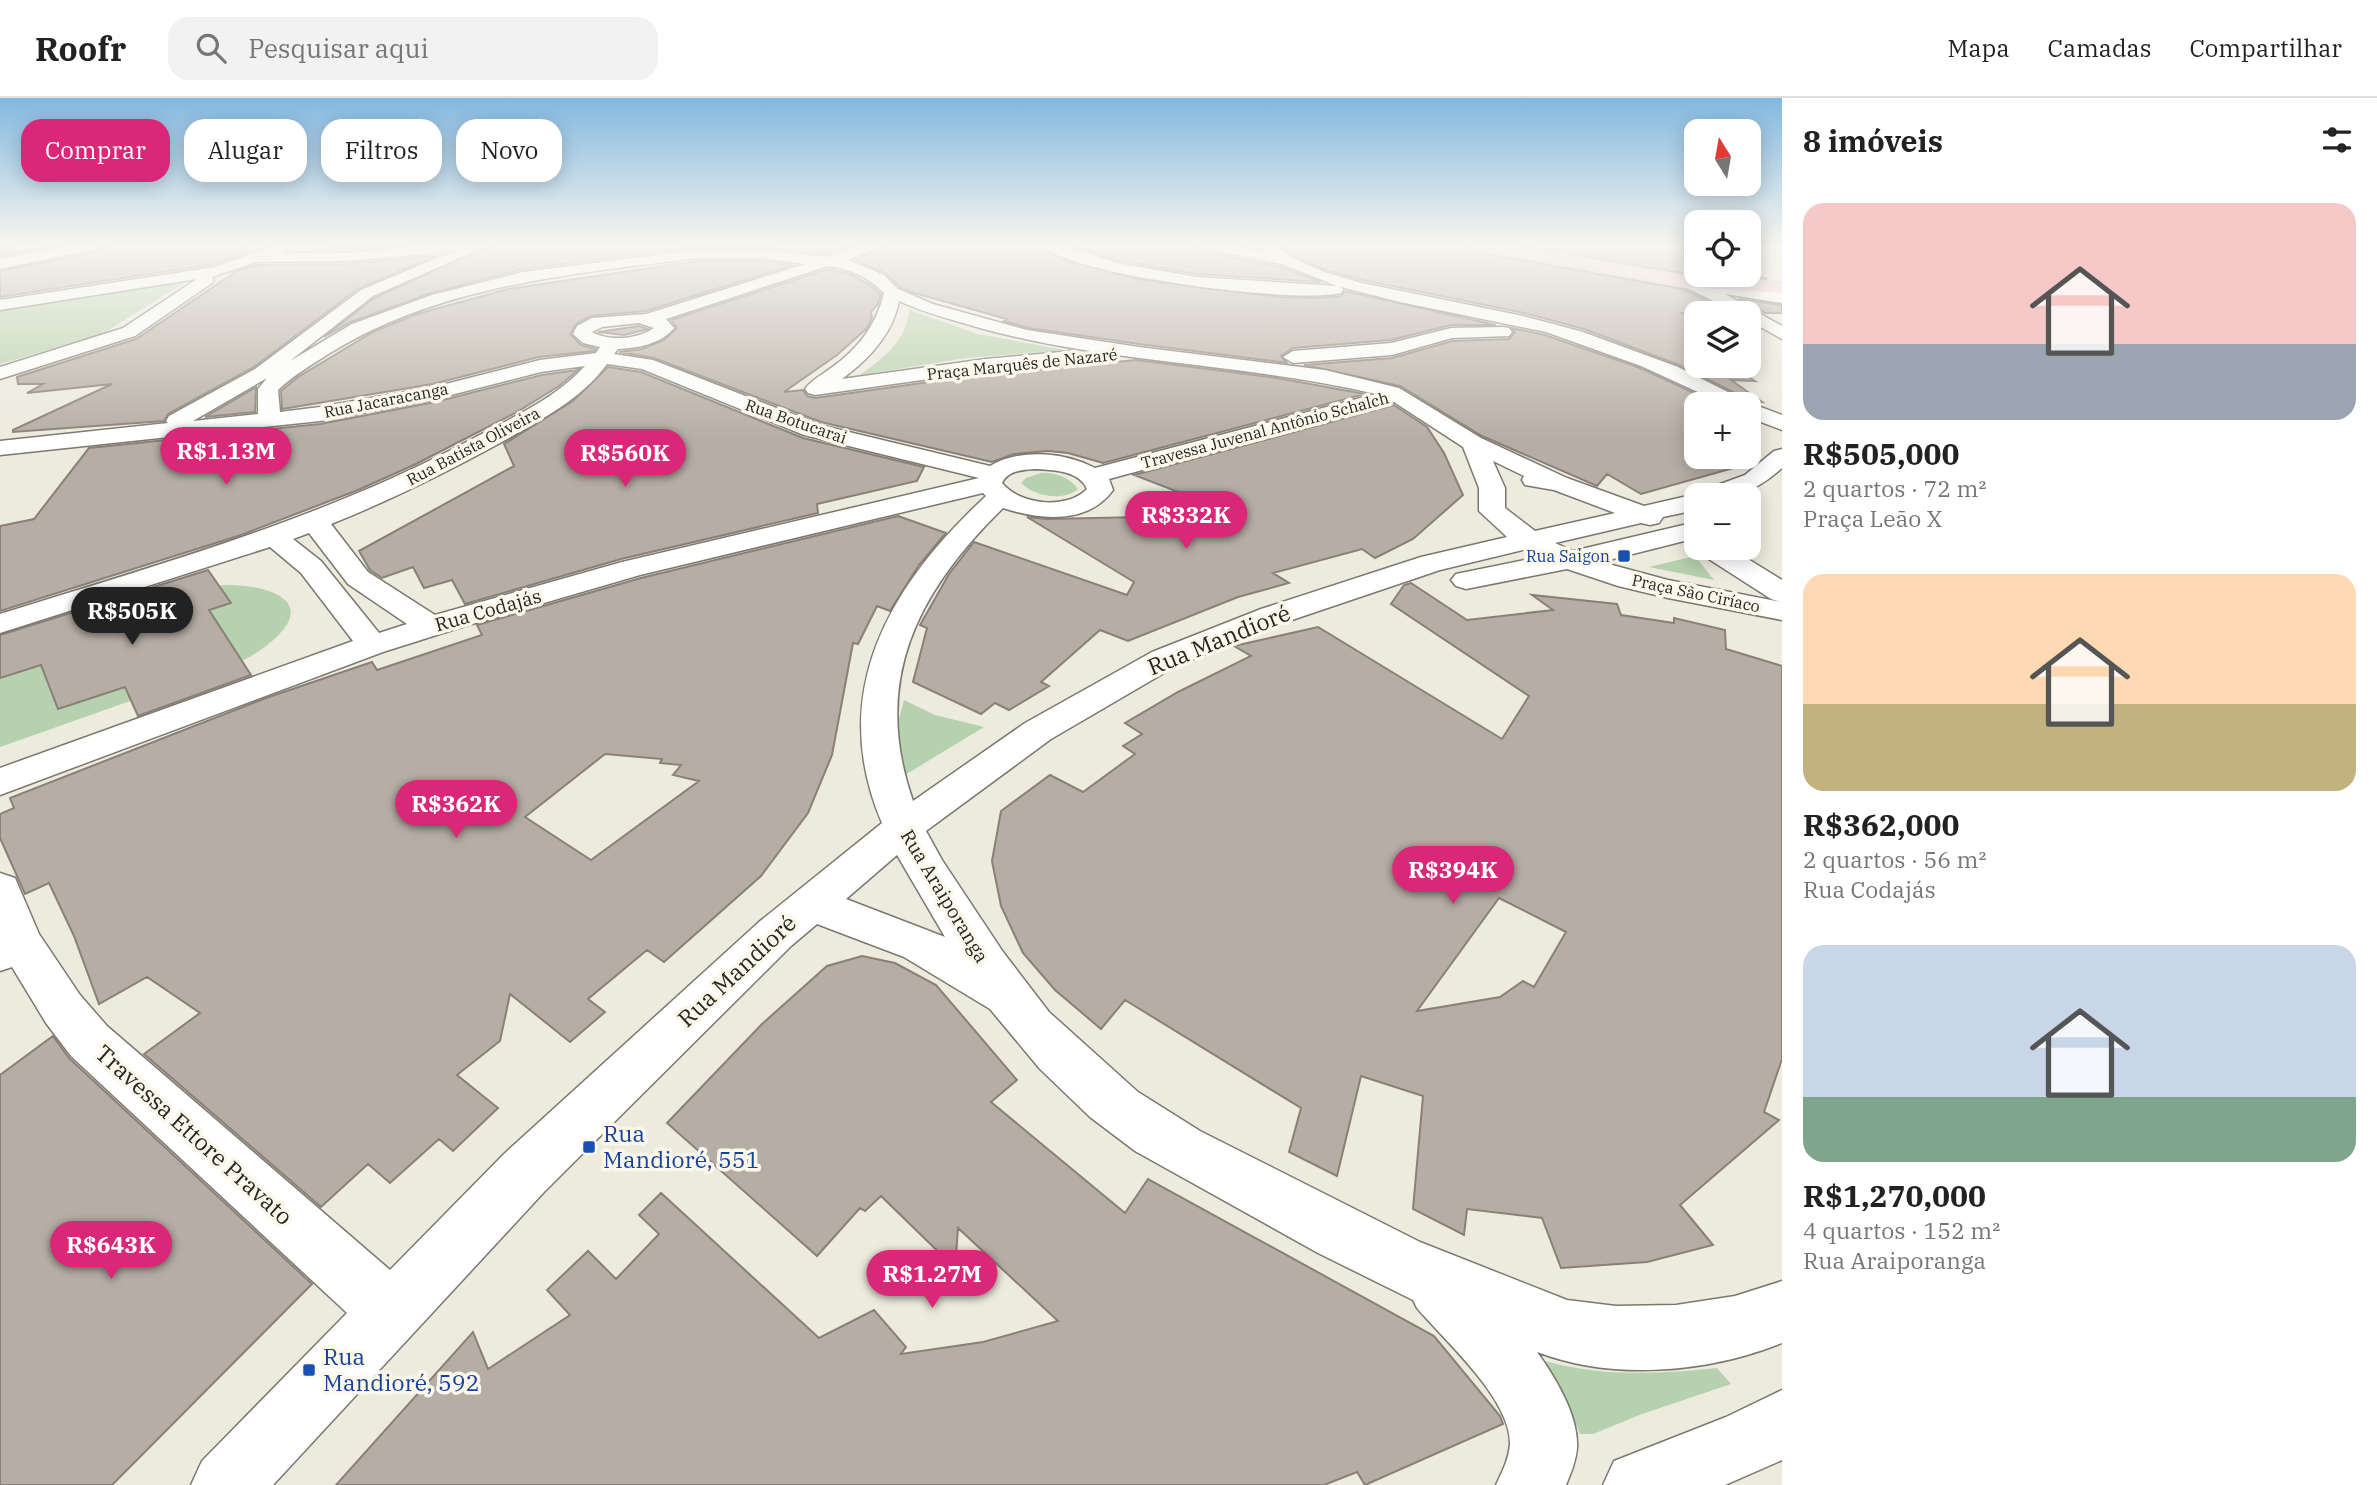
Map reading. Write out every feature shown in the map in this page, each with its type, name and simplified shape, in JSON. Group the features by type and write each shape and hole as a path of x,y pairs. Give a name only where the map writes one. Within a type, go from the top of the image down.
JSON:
{"street":[{"path":"0,373 104,342 129,332 161,310"},
{"path":"159,430 262,373 345,310"},
{"path":"269,419 268,389 284,373 358,328 409,310"},
{"path":"649,319 663,325 662,332 608,350 582,334 583,330 598,322 611,319 649,319 678,310"},
{"name":"Praça Marquês de Nazaré","path":"814,389 839,372 881,331 890,310"},
{"name":"Praça Marquês de Nazaré","path":"934,310 987,326 1139,353"},
{"path":"1440,310 1454,324 1515,327 1579,337 1665,368 1715,392"},
{"path":"1469,310 1515,327"},
{"path":"1752,310 1778,325"},
{"path":"1228,361 1392,349 1481,312"},
{"path":"324,326 358,328"},
{"path":"1392,349 1387,366 1387,379 1394,393"},
{"name":"Rua Botucarai","path":"608,350 812,430 924,459 994,485 1035,508 1076,507 1097,496 1099,483 1093,476"},
{"name":"Rua Jacaracanga","path":"0,448 269,419 400,400 608,350"},
{"name":"Rua Batista Oliveira","path":"0,624 314,521 378,495 522,422 566,396 593,372 608,350"},
{"path":"1139,353 1228,361 1325,376 1394,393 1473,443 1558,483"},
{"name":"Praça Marquês de Nazaré","path":"759,410 814,389 986,365 1139,353"},
{"name":"Travessa Juvenal Antônio Schalch","path":"1093,476 1394,393"},
{"path":"1761,414 1782,423"},
{"path":"1431,563 1492,500 1473,443"},
{"path":"1754,483 1782,456"},
{"name":"Rua Codajás","path":"0,782 372,645 632,568 994,485 1010,466 1034,462 1073,467 1093,476"},
{"name":"Praça São Ciríaco","path":"1684,532 1646,515 1558,483 1517,480 1492,500 1505,525 1571,561 1618,577 1782,611"},
{"name":"Rua Araiporanga","path":"994,485 963,531 929,572 903,618 884,669 879,730 887,786 902,829 923,867 1006,996 1056,1052 1140,1125 1304,1216 1432,1280 1567,1331 1616,1338 1666,1336 1716,1330 1770,1318 1782,1312"},
{"path":"1530,541 1684,505"},
{"path":"314,521 358,578 431,626"},
{"path":"272,535 311,567 372,645"},
{"name":"Praça São Ciríaco","path":"1571,561 1684,540"},
{"name":"Rua Mandioré","path":"226,1485 532,1165 775,934 902,829 1038,731 1164,659 1272,616 1431,563 1530,541"},
{"name":"Praça São Ciríaco","path":"1731,560 1782,593"},
{"name":"Rua Mandioré","path":"1347,592 1477,579 1571,561"},
{"name":"Travessa Ettore Pravato","path":"0,889 10,947 89,1041 391,1312"},
{"name":"Rua Araiporanga","path":"812,904 920,944 1006,996"},
{"name":"Rua Araiporanga","path":"1432,1280 1496,1350 1532,1406 1544,1440 1541,1464 1531,1485"},
{"path":"1638,1485 1744,1444 1782,1423"}],"green space":[{"path":"0,310 141,310 102,334 0,364"},
{"path":"909,310 978,334 1065,350 966,358 860,375 899,339"},
{"path":"1041,473 1062,476 1078,489 1065,495 1049,496 1033,491 1021,483 1026,478"},
{"path":"1684,559 1698,560 1714,580 1649,567"},
{"path":"224,585 273,592 290,607 290,618 282,631 255,654 205,676 0,747 0,650 194,589"},
{"path":"904,700 935,715 984,727 900,778 894,738"},
{"path":"1545,1361 1587,1370 1631,1373 1717,1368 1731,1384 1642,1414 1593,1434 1580,1434 1566,1397 1544,1366"}],"building":[{"path":"179,310 330,310 254,367 168,414 164,421 13,432 112,384 27,393 43,384 18,384 17,377 136,339"},
{"path":"359,310 385,310 351,322 324,337"},
{"path":"433,310 650,310 591,316 576,324 570,334 581,345 596,349 594,351 539,357 433,384 282,409 281,391 298,377 373,332"},
{"path":"703,310 873,310 866,329 837,355 784,392 803,390 807,396 815,398 986,374 1136,360 1277,378 1365,394 1103,463 1068,453 1048,451 1014,454 992,462 821,422 654,358 619,352 642,349 664,340 677,328 671,320"},
{"path":"974,310 1428,310 1496,325 1451,325 1391,340 1293,348 1281,356 1287,363 1029,328 1004,321 1007,319"},
{"path":"1508,310 1684,310 1684,313 1681,313 1684,314 1684,368 1679,365 1584,329"},
{"path":"1761,310 1782,310 1782,313 1765,313"},
{"path":"639,326 648,329 624,335 598,332"},
{"path":"1512,328 1545,335 1640,368 1692,392 1684,392 1684,469 1730,469 1641,494 1607,474 1597,486 1482,436 1400,386 1304,365 1392,358 1452,341 1509,339 1515,332"},
{"path":"608,367 641,372 803,438 924,467 917,481 817,504 818,513 621,559 465,604 452,580 424,588 413,567 382,578 370,570 359,551 514,466 504,444 573,401"},
{"path":"578,370 559,386 517,412 416,464 358,490 241,535 0,611 0,526 34,519 89,448 320,424 435,402 542,375"},
{"path":"1705,378 1750,378 1755,381 1731,380 1748,392 1733,392"},
{"path":"256,387 255,412 205,417"},
{"path":"1394,405 1427,427 1444,453 1463,495 1413,539 1375,558 1362,549 1273,573 1289,583 1238,597 1128,641 1100,630 1041,682 1049,686 1009,710 995,703 981,714 913,682 927,628 920,625 949,574 974,542 1127,595 1134,582 1027,517 1047,519 1238,515 1134,475"},
{"path":"898,516 946,533 919,565 890,611 877,606 858,644 853,643 832,755 808,813 761,876 664,962 647,950 588,999 605,1012 570,1042 510,994 500,1041 457,1075 498,1108 453,1151 439,1139 390,1183 368,1164 321,1207 144,1054 200,1013 147,977 99,1004 74,936 49,883 25,894 0,838 0,814 14,808 10,798 266,698 372,662 377,670 482,635 477,625 641,578","holes":["605,754 662,759 660,763 681,765 673,775 699,781 591,860 525,817"]},
{"path":"208,570 231,603 209,610 251,675 138,716 125,687 58,709 41,665 0,678 0,635"},
{"path":"1411,583 1467,620 1553,610 1532,595 1617,604 1621,615 1674,623 1674,618 1725,630 1726,649 1782,666 1782,1059 1764,1112 1779,1120 1680,1205 1713,1245 1647,1262 1561,1268 1542,1218 1467,1209 1464,1235 1413,1209 1423,1096 1361,1076 1337,1176 1289,1152 1301,1108 1125,1000 1101,1029 1055,990 1023,953 1001,906 992,861 1001,811 1050,775 1083,792 1135,754 1123,746 1142,734 1125,723 1178,692 1251,656 1234,646 1318,627 1502,739 1529,696 1391,604 1404,585","holes":["1499,898 1566,932 1534,987 1523,981 1500,997 1417,1011"]},
{"path":"862,956 895,963 936,985 1017,1080 991,1102 1125,1213 1148,1179 1434,1336 1500,1416 1503,1424 1365,1485 1357,1472 1324,1485 336,1485 473,1332 488,1369 570,1315 547,1290 588,1251 616,1279 659,1234 639,1215 661,1193 819,1338 874,1310 906,1347 901,1354 983,1342 1058,1321 958,1228 955,1268 881,1196 865,1211 860,1208 817,1256 667,1123 762,1024 827,966"},
{"path":"53,1036 69,1058 312,1284 112,1485 0,1485 0,1075"}],"place":[{"name":"Rua Saigon","path":"1624,556"},
{"name":"Rua Mandioré, 551","path":"589,1147"},
{"name":"Rua Mandioré, 592","path":"309,1370"}]}
